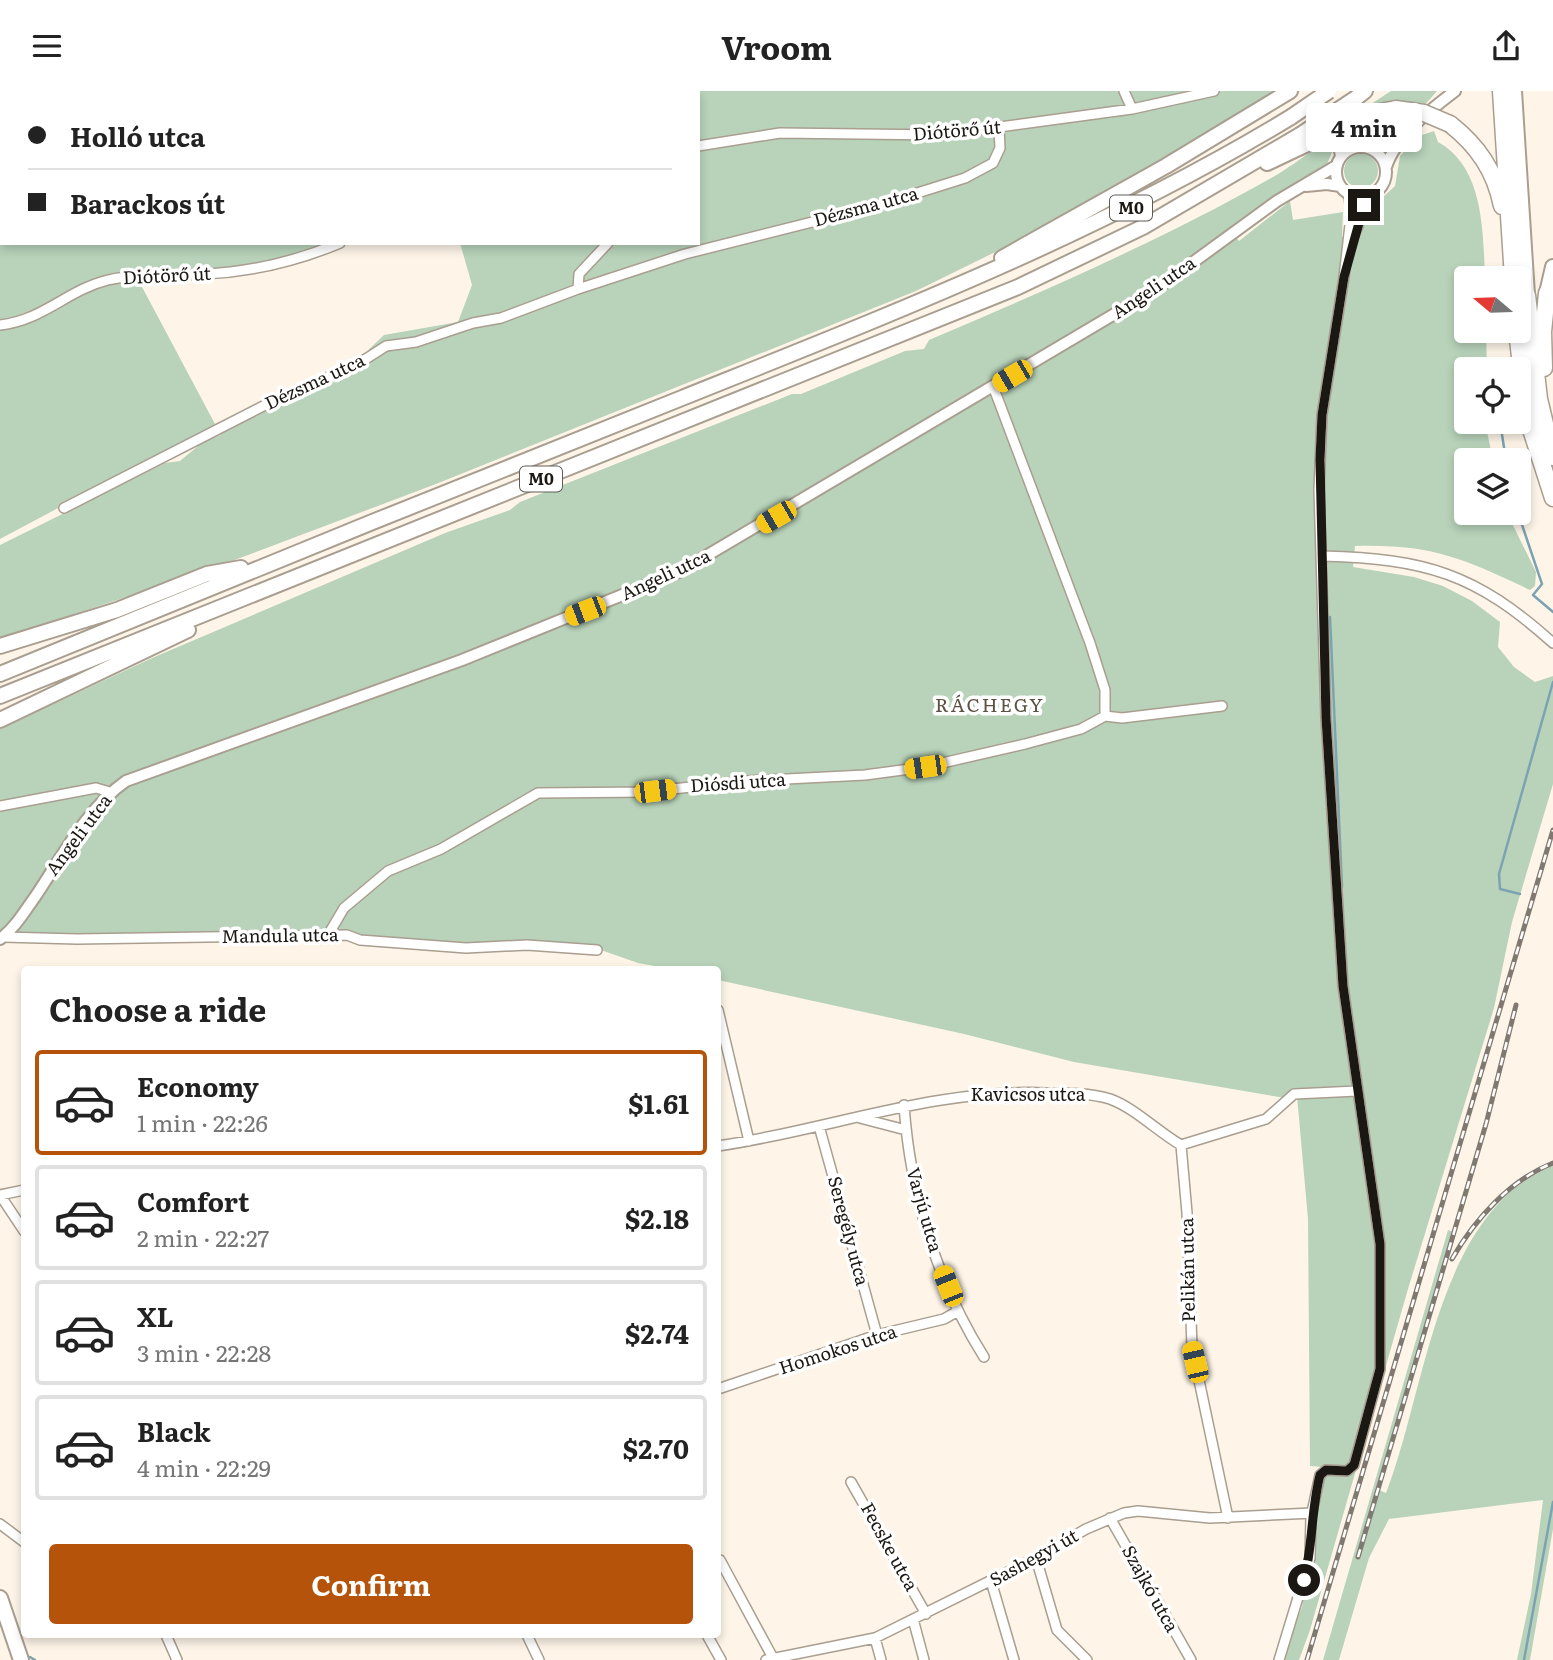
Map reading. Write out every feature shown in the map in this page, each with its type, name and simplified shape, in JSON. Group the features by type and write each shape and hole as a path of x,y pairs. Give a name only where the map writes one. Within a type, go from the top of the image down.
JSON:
{"highway":[{"path":"1508,96 1513,266"},
{"path":"1363,115 1396,109 1424,113 1450,124 1469,139 1488,165 1501,202 1512,266"},
{"path":"1547,293 1543,355 1553,440"},
{"path":"1531,330 1539,399 1553,457"},
{"path":"1518,343 1527,417 1553,498"}],"main road":[{"name":"M0","path":"0,674 964,284 1131,208 1208,167 1329,91"},
{"path":"964,284 980,269 1104,202 1286,94"},
{"name":"M0","path":"0,696 1018,286 1143,227 1303,140 1360,94"},
{"path":"1508,96 1524,266"},
{"path":"1303,140 1363,115"},
{"path":"1547,293 1553,267"},
{"path":"0,646 117,610 207,575 273,562"},
{"path":"0,720 194,627 214,610"},
{"path":"0,1598 21,1660"}],"street":[{"path":"1124,91 1132,109"},
{"name":"Diótörő út","path":"700,146 780,133 914,136 999,128 1132,109 1214,91"},
{"path":"1339,161 1352,148 1380,146 1416,124 1455,91"},
{"path":"1344,277 1355,230 1370,196 1383,184 1389,157 1416,124"},
{"name":"Dézsma utca","path":"64,508 271,402 358,364 386,346 416,342 501,318 685,254 876,206 965,178 993,163 1000,148 999,128"},
{"path":"1279,1660 1310,1558 1312,1513 1320,1475 1326,1470 1347,1471 1354,1465 1380,1369 1380,1244 1347,1022 1339,937 1326,718 1321,426 1351,216 1339,161 1339,129 1353,142 1382,157 1386,167"},
{"name":"Angeli utca","path":"2,938 18,921 92,813 110,792 139,774 462,660 679,572 1155,290 1339,161"},
{"name":"Angeli utca","path":"1293,191 1315,184 1345,190"},
{"path":"1345,190 1370,196"},
{"name":"Diótörő út","path":"0,325 33,318 85,287 106,281 248,270 314,254 335,245"},
{"path":"578,289 579,274 606,245"},
{"path":"993,386 1090,643 1105,690 1105,716"},
{"path":"1323,556 1402,561 1449,573 1503,601 1553,643"},
{"name":"Diósdi utca","path":"328,935 344,908 388,871 442,849 538,793 645,792 746,781 865,775 925,767 1025,744 1081,729 1105,716 1122,718 1222,706"},
{"path":"0,806 96,788 110,792"},
{"name":"Mandula utca","path":"2,938 328,935 466,948 527,945 597,950"},
{"path":"721,1023 749,1141"},
{"name":"Kavicsos utca","path":"721,1146 819,1126 904,1105 971,1094 1016,1091 1100,1096 1113,1100 1181,1145"},
{"path":"1181,1145 1266,1119 1294,1094 1357,1091"},
{"name":"Varjú utca","path":"904,1105 920,1208 958,1311 984,1357"},
{"path":"882,1111 884,1124"},
{"name":"Kavicsos utca","path":"858,1117 906,1130"},
{"name":"Seregély utca","path":"819,1126 877,1335"},
{"name":"Pelikán utca","path":"1181,1145 1192,1347 1228,1518"},
{"path":"21,1191 0,1195 21,1226"},
{"name":"Homokos utca","path":"721,1388 877,1335 935,1321 958,1311"},
{"name":"Fecske utca","path":"851,1482 926,1614"},
{"name":"Sashegyi út","path":"769,1659 803,1657 876,1638 1110,1518 1139,1511 1228,1518 1312,1513"},
{"name":"Szajkó utca","path":"1110,1518 1191,1660"},
{"path":"0,1524 21,1540"},
{"path":"1029,1559 1057,1630 1087,1660"},
{"path":"721,1562 769,1659"},
{"path":"991,1581 1014,1660"},
{"path":"913,1619 923,1660"},
{"path":"167,1638 177,1660"},
{"path":"528,1638 539,1660"},
{"path":"709,1638 721,1660"},
{"path":"876,1638 881,1660"}],"green space":[{"path":"700,91 1283,91 1032,234 916,291 436,484 219,566 0,639 0,545 165,463 180,461 204,441 221,435 214,425 0,539 0,245 344,245 260,271 141,285 215,424 363,355 384,335 458,322 472,285 461,245 700,245"},
{"path":"1391,91 1437,91 1423,107 1391,102 1371,104"},
{"path":"1413,115 1373,140 1360,138 1349,127 1378,117"},
{"path":"1434,131 1438,142 1453,153 1473,184 1481,221 1484,266 1454,266 1454,343 1486,343 1487,357 1454,357 1454,434 1488,434 1490,448 1454,448 1454,525 1513,525 1536,572 1535,586 1530,590 1465,561 1405,548 1355,546 1353,567 1414,577 1443,586 1472,601 1500,622 1498,647 1514,667 1535,682 1553,676 1553,784 1512,922 1494,1008 1299,1660 1280,1660 1302,1607 1308,1569 1313,1560 1322,1467 1310,1466 1308,1219 1297,1096 1285,1098 1074,1062 964,1034 721,981 721,966 654,966 598,949 357,939 0,937 0,729 152,658 445,533 510,510 520,502 905,351 924,349 929,340 1060,283 1189,222 1273,177 1330,138 1335,146 1327,164 1276,196 1236,237 1239,241 1290,201 1293,220 1343,212 1342,237 1359,237 1371,208 1395,186 1400,156 1419,136"},
{"path":"1361,154 1373,159 1378,171 1373,183 1361,188 1349,183 1344,171 1349,159"},
{"path":"1553,1166 1553,1529 1530,1660 1517,1660 1531,1594 1543,1500 1389,1519 1369,1558 1339,1660 1323,1660 1448,1230 1456,1233 1379,1490 1386,1493 1441,1309 1459,1263 1483,1222 1514,1189"}],"waterway":[{"path":"1502,434 1504,448"},
{"path":"1522,525 1542,584 1533,595 1553,612"},
{"path":"1330,617 1342,887"},
{"path":"1520,894 1500,889 1499,874 1553,682"},
{"path":"1524,1660 1553,1502"},
{"path":"30,1657 35,1660"}],"railway":[{"path":"1307,1660 1553,830"},
{"path":"1358,1557 1486,1124 1516,1005"},
{"path":"1452,1259 1471,1230 1495,1202 1522,1180 1553,1163"}],"district":[{"name":"RÁCHEGY","path":"990,705"}],"route":[{"path":"1304,1580 1310,1558 1311,1517 1316,1506 1320,1475 1326,1470 1347,1471 1354,1465 1373,1404 1380,1369 1380,1244 1343,986 1326,718 1320,490 1320,437 1329,365 1344,277 1364,205"}]}
